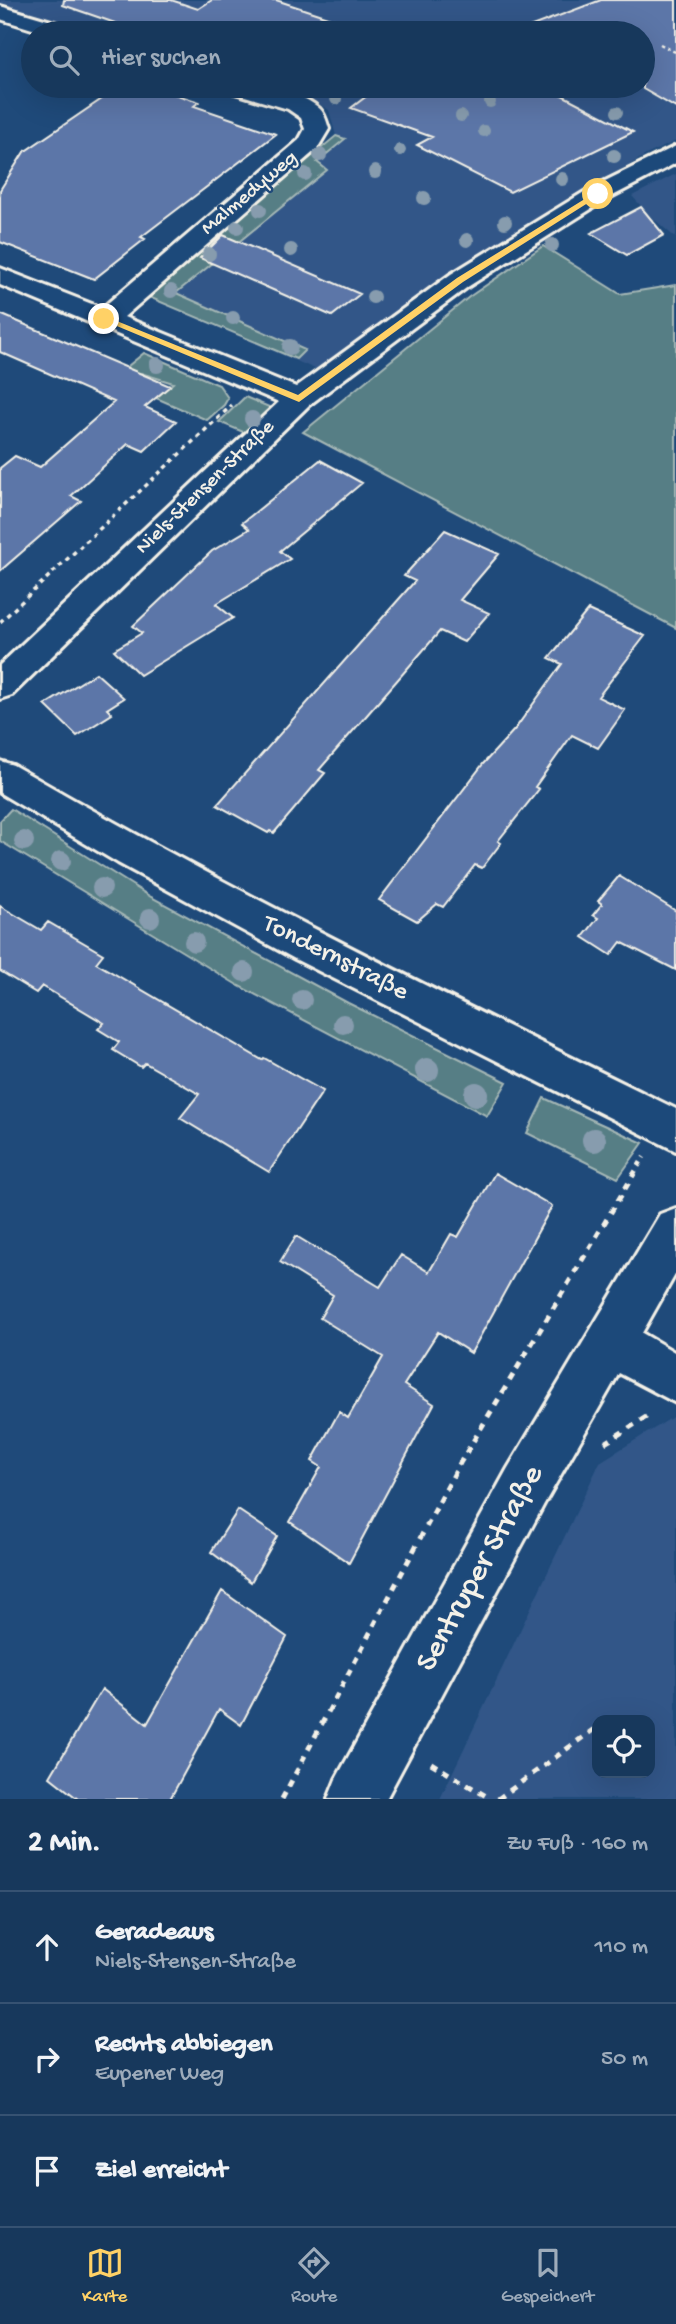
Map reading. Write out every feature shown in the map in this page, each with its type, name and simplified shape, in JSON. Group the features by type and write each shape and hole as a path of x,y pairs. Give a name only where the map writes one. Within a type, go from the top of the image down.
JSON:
{"street":[{"path":"0,12 29,21"},
{"name":"Malmedyweg","path":"104,319 309,144 317,129 313,114 296,104 276,98"},
{"name":"Niels-Stensen-Straße","path":"0,686 299,399 460,280 598,194 676,153"},
{"path":"0,276 299,399"},
{"name":"Tondernstraße","path":"0,775 131,852 309,947 670,1128"},
{"name":"Sentruper Straße","path":"356,1799 526,1486 609,1340 676,1230"},
{"path":"609,1340 676,1379"}],"path":[{"path":"660,44 676,52"},
{"path":"0,622 257,382"},
{"path":"282,1799 460,1463 670,1128"},
{"path":"498,1799 592,1731"},
{"path":"421,1757 491,1799"}],"shaded area":[{"path":"0,0 676,0 676,141 646,155 454,272 322,372 143,295 336,136 329,110 309,98 655,98 655,21 57,21 0,4"},
{"path":"676,174 676,238 632,196"},
{"path":"676,1415 676,1799 440,1799 600,1462"}],"green space":[{"path":"336,136 345,139 317,162 327,170 176,293 305,350 296,359 144,295"},
{"path":"543,246 620,294 676,285 676,628 303,432 469,297"},
{"path":"144,353 219,385 228,398 224,405 207,420 156,398 173,383 141,373 126,385 112,379"},
{"path":"245,397 274,409 248,434 219,422"},
{"path":"11,809 151,897 348,1003 507,1082 487,1116 239,986 0,841 0,821"},
{"path":"544,1098 643,1143 618,1178 527,1133"}],"building":[{"path":"64,0 171,0 198,9 212,0 276,0 340,21 109,21 63,5"},
{"path":"601,0 676,0 676,108 655,96 655,21 545,21"},
{"path":"103,98 186,98 199,102 194,106 276,134 141,237 145,239 94,279 0,242 0,190 24,152"},
{"path":"364,98 568,98 633,132 510,192 417,145 432,137 351,108"},
{"path":"641,207 664,235 627,255 591,233"},
{"path":"223,235 360,294 332,316 200,258"},
{"path":"0,314 170,386 145,407 176,421 144,451 128,444 71,496 81,501 0,571 0,468 15,456 40,467 114,402 0,352"},
{"path":"320,460 362,483 280,551 290,559 216,604 233,618 140,675 114,650 142,633 133,626 212,551 249,529 242,523"},
{"path":"445,530 499,554 460,600 489,613 464,642 440,631 319,770 325,773 274,833 268,833 217,805 415,581 404,576"},
{"path":"588,610 645,636 598,697 625,710 598,748 572,735 535,787 539,789 498,841 501,843 482,868 475,865 443,907 437,904 417,921 379,900 483,764 515,729 562,664 549,658"},
{"path":"96,673 124,698 107,709 112,714 77,736 45,705"},
{"path":"619,876 676,911 676,970 621,942 611,955 583,937 598,918 593,915 602,904 598,901"},
{"path":"0,906 41,930 48,922 103,954 96,963 262,1060 264,1058 323,1091 269,1172 180,1118 199,1094 145,1063 141,1067 113,1050 119,1042 98,1029 104,1023 42,986 36,993 0,971"},
{"path":"495,1173 552,1206 471,1353 438,1332 404,1385 434,1404 349,1563 290,1522 321,1467 312,1461 339,1412 348,1418 383,1357 320,1318 333,1295 280,1262 296,1236 380,1287 401,1255 429,1272 451,1234 458,1237"},
{"path":"238,1510 277,1536 251,1582 211,1552"},
{"path":"222,1591 287,1637 241,1725 219,1709 170,1799 78,1799 50,1777 102,1689 147,1724"}],"route":[{"path":"104,319 299,399 460,280 598,194"}]}
